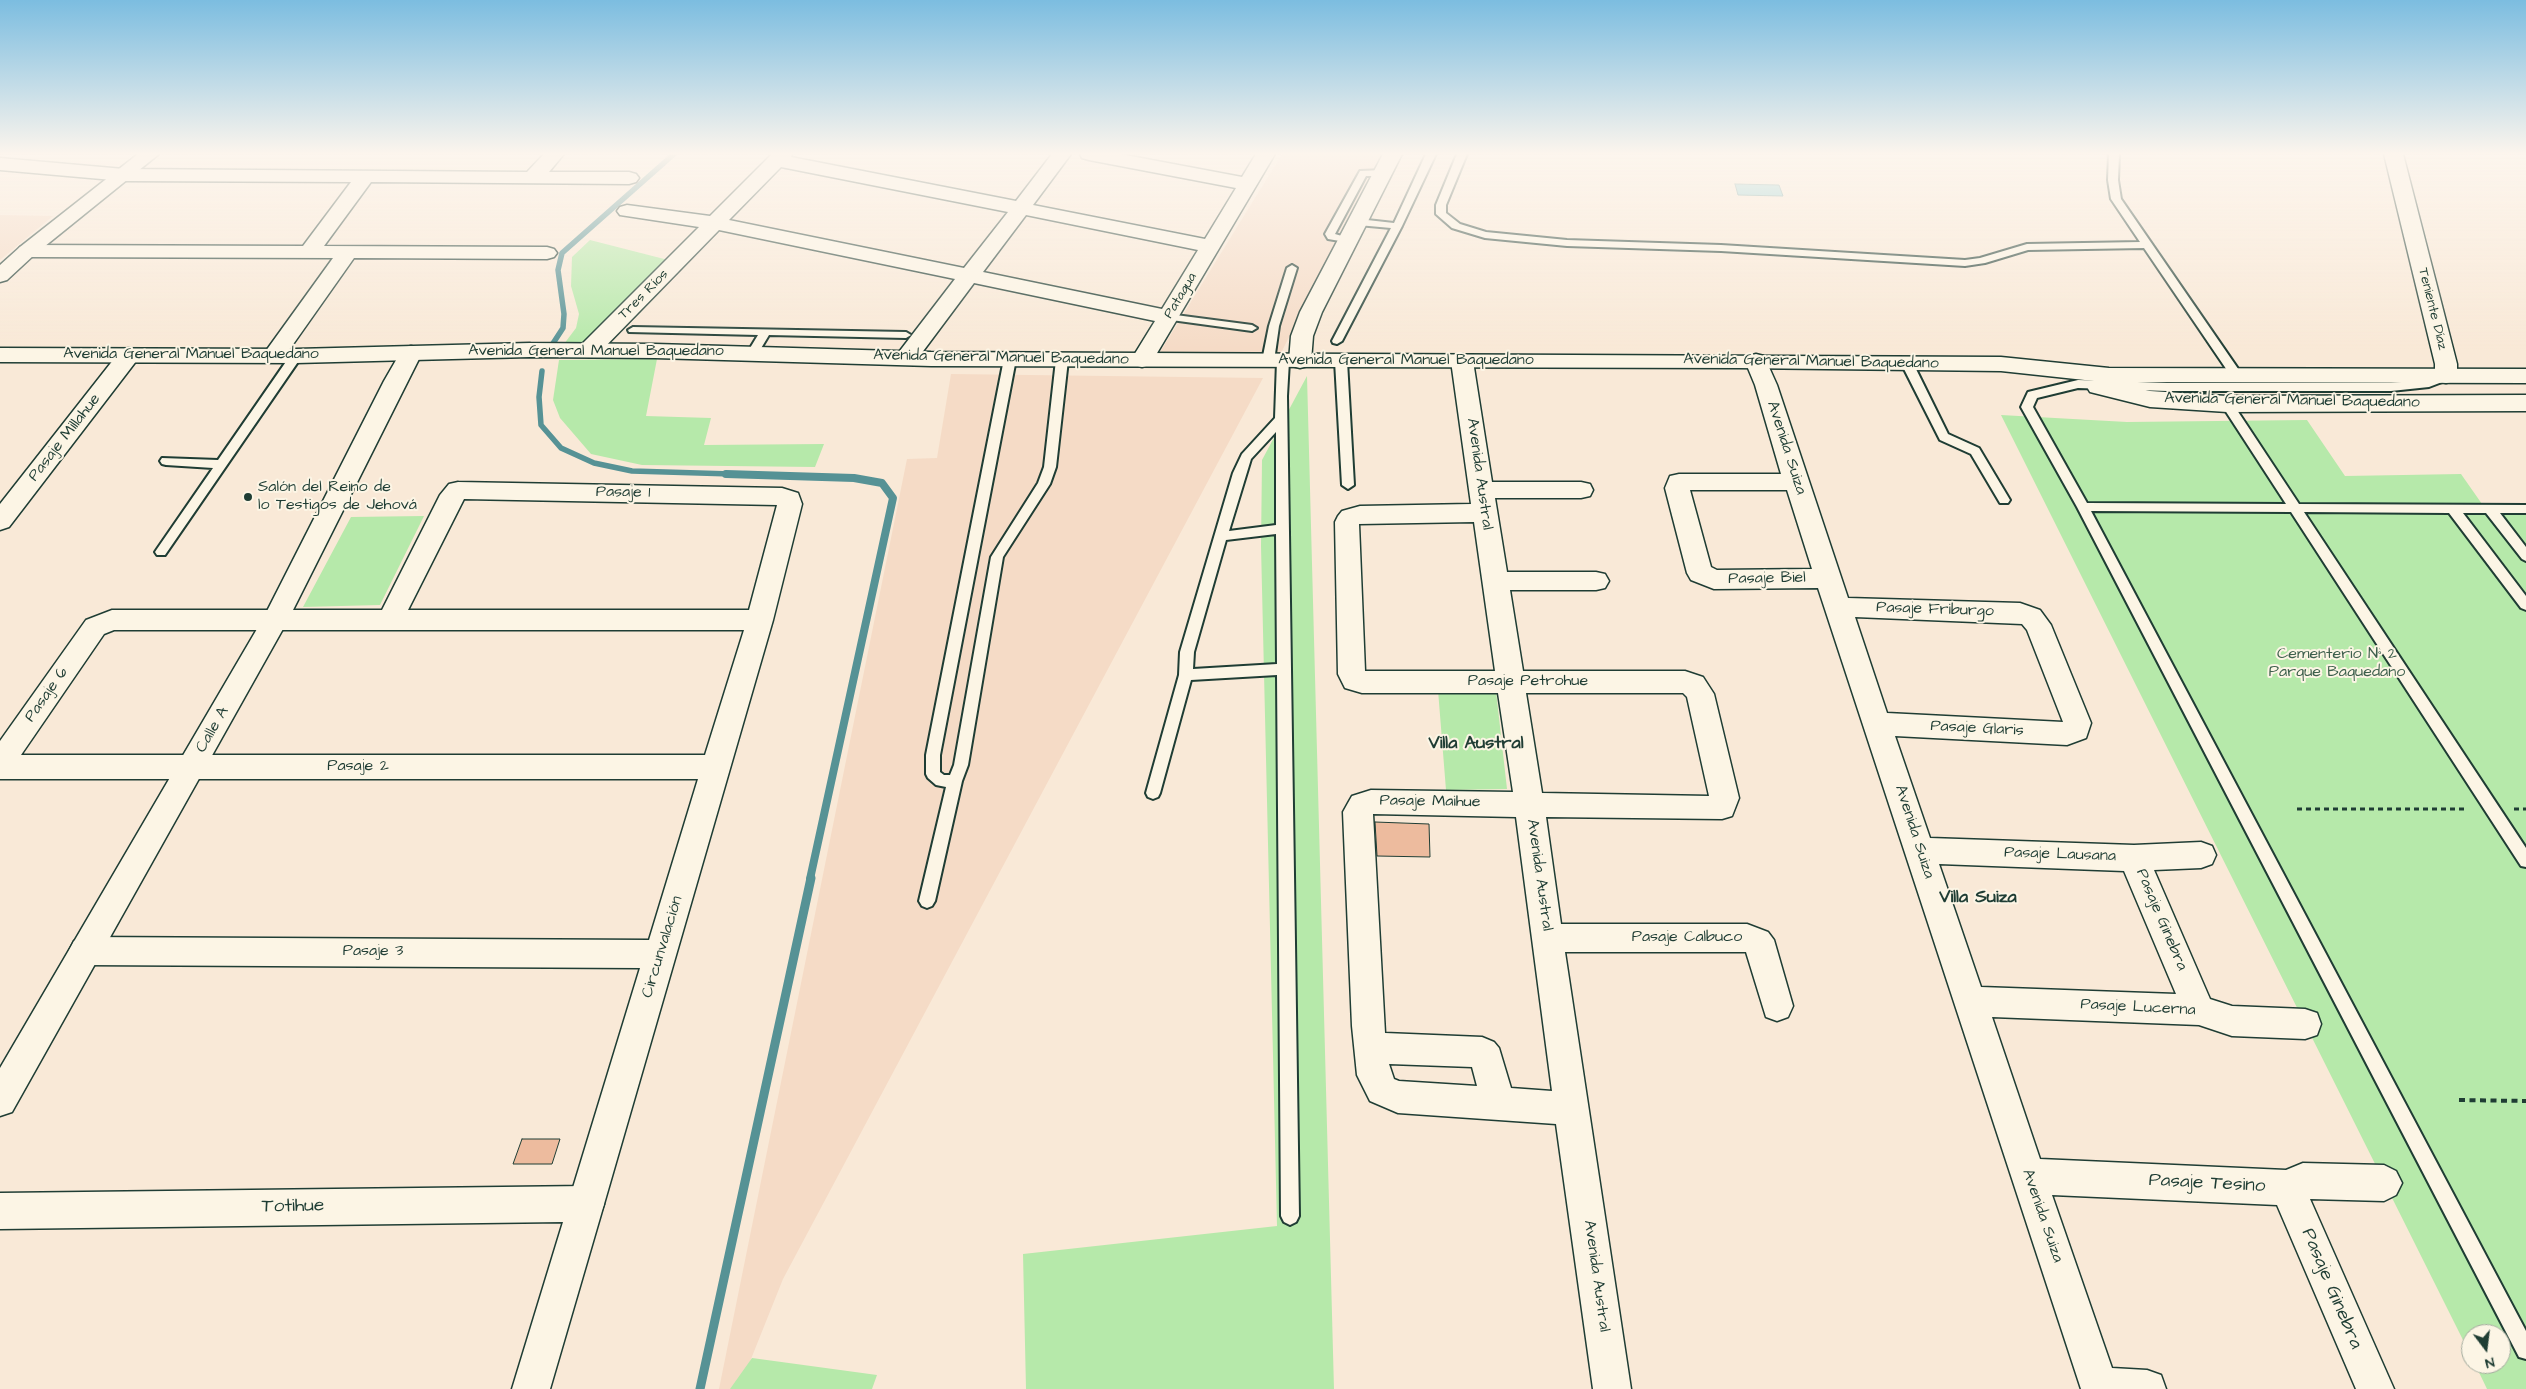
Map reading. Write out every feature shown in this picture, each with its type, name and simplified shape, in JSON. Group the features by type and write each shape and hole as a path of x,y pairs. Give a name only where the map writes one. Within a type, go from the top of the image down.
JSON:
{"street":[{"path":"0,276 27,251 69,219"},
{"path":"309,252 333,219"},
{"path":"683,219 714,223 1168,317"},
{"name":"Tres Ríos","path":"589,350 718,219"},
{"path":"907,357 1013,219"},
{"path":"1075,219 1211,246"},
{"name":"Patagua","path":"1142,360 1227,219"},
{"path":"1284,361 1306,324 1360,219"},
{"name":"Teniente Díaz","path":"2409,219 2446,364 2446,376"},
{"path":"27,251 547,253"},
{"path":"274,355 348,252"},
{"name":"Avenida General Manuel Baquedano","path":"0,355 296,356 589,350 1062,360 1284,361 1339,351 1462,361 1756,361 2001,364 2109,375 2526,376"},
{"name":"Calle A","path":"0,1100 276,620 395,381 411,353"},
{"name":"Pasaje Millahue","path":"0,521 8,501 129,355"},
{"name":"Avenida Austral","path":"1462,361 1529,804 1612,1389"},
{"name":"Avenida Suiza","path":"1756,361 1766,386 1796,482 2100,1388"},
{"name":"Avenida General Manuel Baquedano","path":"2001,364 2078,384 2150,399 2227,404 2526,403"},
{"name":"Pasaje Biel","path":"1796,482 1680,482 1677,488 1700,573 1706,578 1714,580 1829,578"},
{"name":"Pasaje 1","path":"390,620 452,495 458,490 782,497 789,499 790,504"},
{"path":"1483,501 1581,490"},
{"name":"Pasaje Petrohue","path":"1483,501 1360,515 1351,517 1347,522 1352,674 1355,680 1362,682 1686,682 1693,685 1700,694 1724,798 1722,807"},
{"name":"Circunvalación","path":"531,1389 760,620 790,504"},
{"path":"1495,581 1596,581"},
{"name":"Pasaje Friburgo","path":"1838,607 2020,613 2031,617 2038,625 2077,723 2076,730"},
{"name":"Pasaje 6","path":"0,763 95,627 112,620 276,620"},
{"path":"276,620 760,620"},
{"name":"Pasaje Glaris","path":"1877,724 2067,734 2076,730"},
{"name":"Pasaje 2","path":"0,767 716,768"},
{"name":"Pasaje Maihue","path":"1370,1037 1358,812 1362,805 1371,802 1722,807"},
{"name":"Pasaje Lausana","path":"1920,851 2134,858 2201,855"},
{"name":"Pasaje Ginebra","path":"2134,858 2199,1010"},
{"name":"Pasaje Calbuco","path":"1548,938 1747,938 1757,942 1763,950 1777,1006"},
{"name":"Pasaje 3","path":"85,951 661,954"},
{"name":"Pasaje Lucerna","path":"1970,1001 2199,1010 2232,1021 2305,1024"},
{"path":"1498,1104 1487,1059 1482,1053 1370,1037 1374,1075 1382,1090 1398,1097 1498,1104 1571,1109"},
{"name":"Pasaje Tesino","path":"2029,1176 2287,1188 2303,1181 2384,1182"},
{"name":"Pasaje Ginebra","path":"2287,1188 2374,1389"},
{"name":"Totihue","path":"0,1211 586,1204"},
{"path":"2100,1388 2147,1389"}],"lane":[{"path":"1338,219 1330,234 1348,241"},
{"path":"1348,485 1339,351 1400,219"},
{"path":"1447,219 1456,226 1484,235 1567,243 1721,248 1965,263 1981,261 2027,247 2146,245"},
{"path":"2129,219 2237,376"},
{"path":"1358,222 1397,226"},
{"path":"1290,1216 1281,419 1284,361 1274,326 1292,268"},
{"path":"1168,317 1252,328"},
{"path":"634,330 906,335"},
{"path":"753,353 766,332"},
{"path":"160,552 296,356"},
{"path":"955,781 941,781 933,774 933,755 1010,359"},
{"path":"927,901 955,781 961,766 997,557 1044,484 1050,466 1062,360"},
{"path":"1907,363 1944,437 1975,451 2004,500"},
{"path":"2446,376 2425,384 2391,387 2167,387 2078,384 2032,395 2027,407 2083,507 2526,1350"},
{"path":"2227,404 2297,508 2526,861"},
{"path":"1153,793 1186,675 1187,652 1239,473 1246,457 1281,419"},
{"path":"166,461 221,464"},
{"path":"2083,507 2526,509"},
{"path":"2453,509 2526,606"},
{"path":"2490,509 2526,556"},
{"path":"1220,536 1282,529"},
{"path":"1186,675 1284,669"}],"path":[{"path":"2297,809 2526,809"},
{"path":"2459,1100 2526,1101"}],"shaded area":[{"path":"0,219 50,219 0,260"},
{"path":"1242,219 1348,219 1281,353 1160,352"},
{"path":"951,374 1263,378 783,1279 739,1389 719,1389 907,459 937,458"}],"green space":[{"path":"590,240 676,262 593,344 564,344 576,328 579,314 571,286 572,257"},
{"path":"657,359 646,416 711,418 704,445 824,444 815,467 642,465 591,454 560,418 553,400 559,360"},
{"path":"1307,376 1334,1389 1026,1389 1023,1254 1277,1226 1261,546 1262,460"},
{"name":"Cementerio N° 2 Parque Baquedano","path":"2001,415 2127,422 2307,420 2345,476 2461,474 2482,504 2526,504 2526,1389 2487,1389 2480,1374 2511,1374 2511,1324 2461,1324 2461,1336"},
{"path":"424,516 380,605 303,607 351,517"},
{"path":"1438,690 1496,691 1507,789 1446,790"},
{"path":"752,1358 877,1375 872,1389 730,1389"}],"building":[{"path":"1375,822 1429,824 1430,857 1377,856"},
{"path":"522,1139 560,1139 552,1164 513,1164"}],"waterway":[{"path":"550,348 563,328 564,314 558,270 562,253 601,219"},
{"path":"542,371 539,397 541,425 561,448 594,463 632,471 765,475"},
{"path":"726,474 854,478 882,483 893,498 810,879"},
{"path":"700,1389 811,878"}],"place":[{"name":"Salón del Reino de lo Testigos de Jehová","path":"248,497"}],"district":[{"name":"Villa Austral","path":"1476,744"},
{"name":"Villa Suiza","path":"1978,898"}]}
